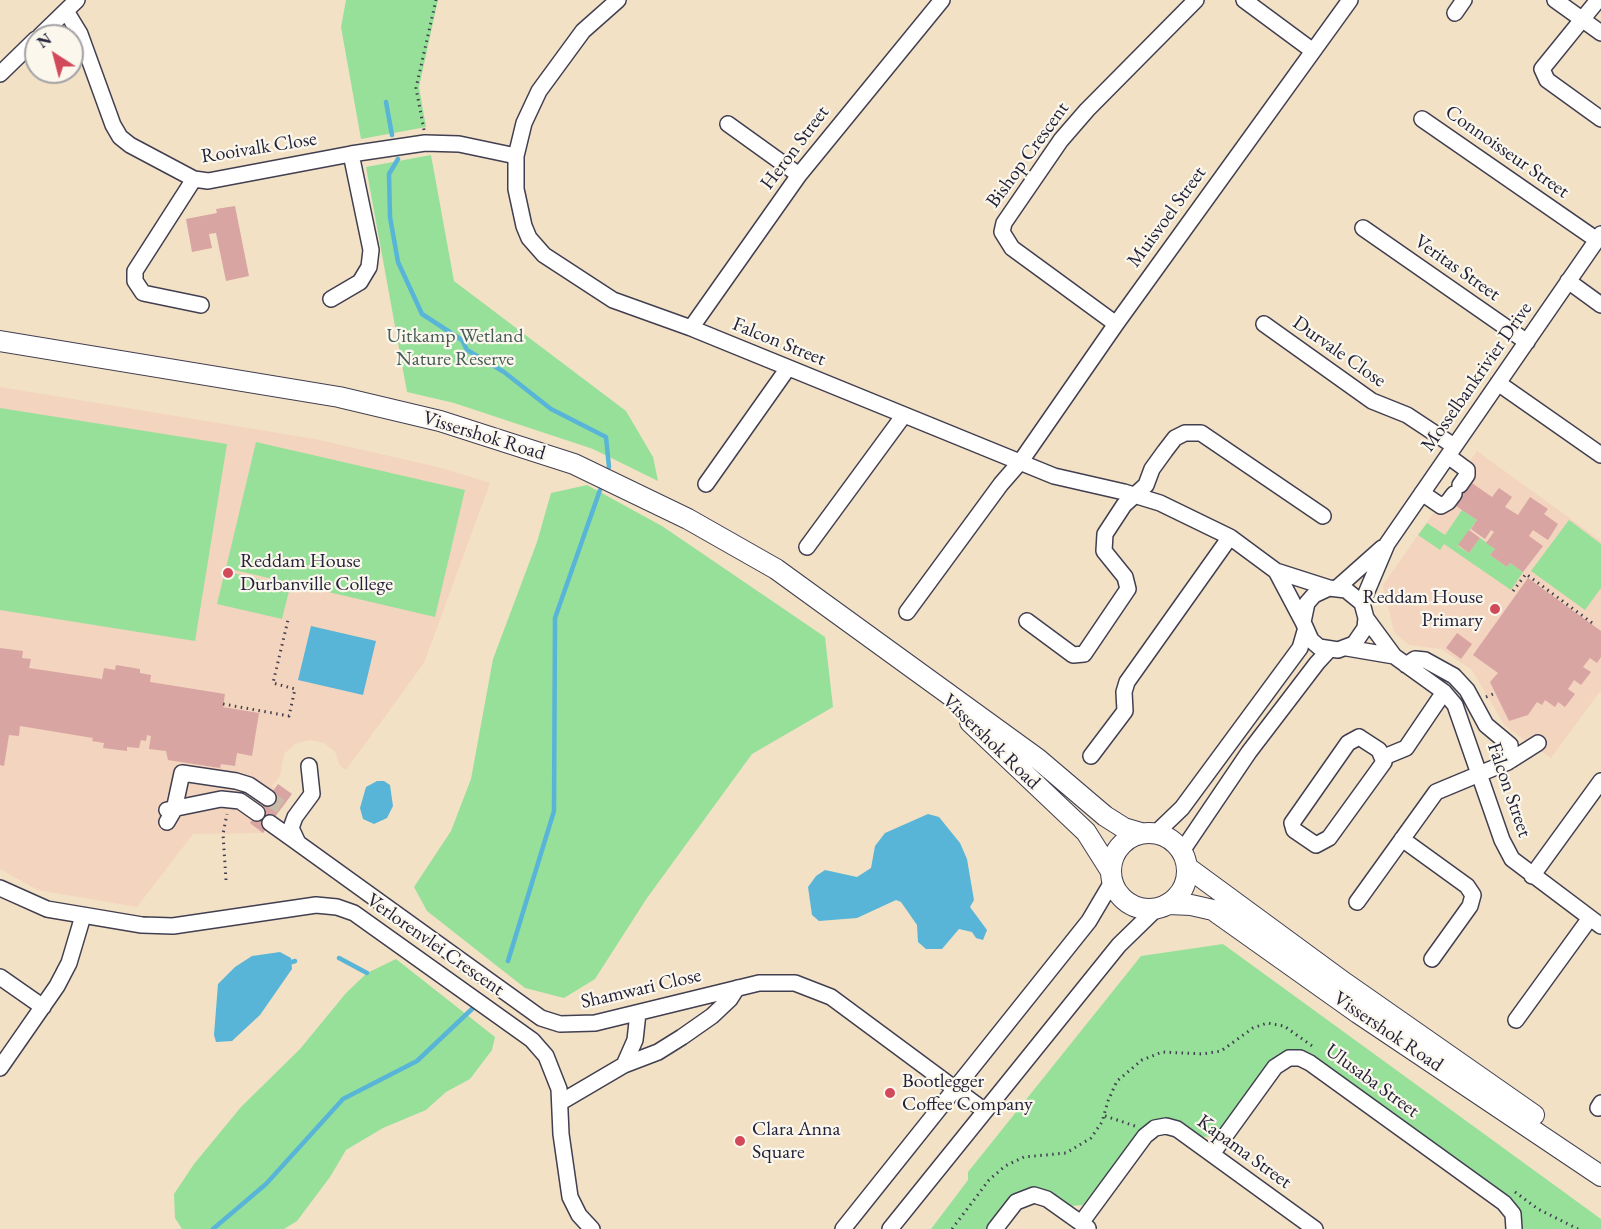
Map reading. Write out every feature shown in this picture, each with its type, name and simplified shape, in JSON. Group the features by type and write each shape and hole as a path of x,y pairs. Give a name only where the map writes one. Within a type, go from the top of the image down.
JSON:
{"main road":[{"name":"Vissershok Road","path":"0,341 339,397 440,421 574,464 688,519 768,565 843,615 1038,759 1105,816 1124,828 1148,833"},
{"name":"Vissershok Road","path":"915,670 1086,832 1111,876"},
{"path":"1148,833 1166,836 1184,859 1186,880 1181,892 1163,906 1137,908 1117,893 1111,876 1112,857 1119,846 1129,838 1148,833"},
{"name":"Vissershok Road","path":"1184,859 1345,983 1601,1163"},
{"name":"Vissershok Road","path":"1163,906 1191,905 1213,910 1358,1013 1601,1176"}],"street":[{"name":"Falcon Street","path":"618,0 583,31 539,91 527,114 516,156 516,189 524,226 536,247 573,276 613,300 691,328 1067,480 1135,495 1179,511 1230,537 1276,571 1333,588"},
{"name":"Heron Street","path":"691,328 799,175 942,0"},
{"name":"Bishop Crescent","path":"1116,324 1012,248 1002,232 1004,223 1067,132 1196,0"},
{"path":"1244,0 1313,51"},
{"name":"Muisvoel Street","path":"907,612 1001,484 1021,461 1116,324 1350,0"},
{"path":"1455,13 1464,0"},
{"path":"1555,0 1601,33"},
{"path":"1598,0 1542,69 1542,72 1554,86 1601,119"},
{"name":"Rooivalk Close","path":"51,24 71,5 113,125 120,137 151,157 194,179 208,181 351,154 425,143 459,144 516,156"},
{"path":"0,74 24,51"},
{"name":"Connoisseur Street","path":"1422,119 1599,237"},
{"path":"728,124 799,175"},
{"path":"331,299 360,282 369,267 371,250 351,154"},
{"path":"194,179 135,271 135,281 142,293 201,305"},
{"name":"Veritas Street","path":"1363,228 1527,342"},
{"name":"Mosselbankrivier Drive","path":"1362,603 1387,544 1599,237"},
{"path":"1568,282 1601,305"},
{"name":"Durvale Close","path":"1264,324 1372,401 1407,415 1451,451 1467,470 1467,476 1448,502 1441,506 1422,493"},
{"path":"706,484 788,368"},
{"path":"1498,383 1601,455"},
{"path":"807,547 904,415"},
{"path":"1028,621 1073,656 1084,654 1128,589 1125,577 1109,559 1103,544 1105,534 1124,505 1146,485 1152,469 1175,438 1185,433 1201,433 1323,516"},
{"path":"1091,756 1125,711 1124,692 1127,682 1230,537"},
{"name":"Mosselbankrivier Drive","path":"1333,588 1387,544"},
{"name":"Falcon Street","path":"1276,571 1304,626"},
{"path":"1148,833 1182,808 1300,648 1308,603 1314,595 1333,588 1354,594 1362,603 1366,618 1360,637 1347,648 1329,650 1311,640 1304,626"},
{"name":"Falcon Street","path":"1366,618 1400,660 1444,692 1458,711 1506,850 1532,876 1595,922"},
{"name":"Falcon Street","path":"1347,648 1400,660"},
{"path":"1184,859 1249,752 1329,650"},
{"path":"1400,660 1425,660 1454,676 1467,690 1486,725 1510,745 1511,760"},
{"path":"1384,757 1406,748 1444,692"},
{"path":"1359,737 1379,750 1384,757 1384,762 1325,842 1316,845 1294,830 1292,823 1348,743 1359,737"},
{"path":"1357,902 1436,792 1511,760 1538,743"},
{"path":"298,843 292,833 295,817 312,794 309,766"},
{"path":"257,813 240,801 210,799 168,814 182,773 249,785 268,798"},
{"path":"1532,876 1601,781"},
{"path":"240,801 249,785"},
{"path":"282,807 295,817"},
{"name":"Shamwari Close","path":"270,823 541,1018 572,1025 595,1023 736,988 783,981 820,991 985,1111"},
{"path":"1402,839 1467,886 1473,895 1470,906 1432,959"},
{"path":"843,1229 1089,921 1111,876"},
{"name":"Verlorenvlei Crescent","path":"0,888 47,909 142,925 173,926 316,905 346,909 381,930 532,1040 552,1066 561,1102 561,1134 570,1197 579,1215 592,1229"},
{"path":"890,1229 1131,931 1163,906"},
{"path":"0,1068 43,1007 69,963 83,916"},
{"path":"1516,1020 1595,922"},
{"path":"0,977 43,1007"},
{"path":"561,1102 624,1065 658,1052 689,1032 712,1016 730,999 736,988"},
{"path":"624,1065 635,1040 638,1013"},
{"name":"Ulusaba Street","path":"1212,1154 1275,1067 1283,1060 1300,1058 1504,1203 1513,1214 1514,1229"},
{"name":"Kapama Street","path":"1144,1136 1155,1128 1172,1127 1315,1229"},
{"path":"995,1229 1016,1202 1034,1195 1047,1199 1085,1226 1144,1136"}],"path":[{"path":"425,143 416,88 436,0"},
{"path":"1513,591 1526,574 1595,625"},
{"path":"223,704 289,716 295,689 273,683 288,620"},
{"path":"1486,697 1493,694"},
{"path":"223,834 226,880"},
{"path":"1104,1115 1131,1123 1144,1136"}],"shaded area":[{"name":"Reddam House Durbanville College","path":"0,387 315,439 442,468 490,483 424,663 346,770 340,766 335,752 324,743 309,740 295,744 284,754 280,776 272,786 275,789 278,784 292,794 263,833 193,834 137,907 38,890 0,869"},
{"name":"Reddam House Primary","path":"1477,451 1601,541 1601,690 1551,758 1505,726 1472,670 1441,649 1409,645 1394,632 1383,585"}],"green space":[{"path":"346,0 438,0 419,87 426,127 361,139 341,27"},
{"name":"Uitkamp Wetland Nature Reserve","path":"431,155 454,281 626,411 653,457 658,481 593,449 454,403 407,392 366,167"},
{"path":"0,408 227,444 195,641 0,610"},
{"path":"256,442 465,490 435,617 226,568"},
{"path":"587,485 662,526 825,637 833,707 752,754 647,898 595,979 564,998 525,988 427,911 414,887 451,831 471,779 493,659 537,542 551,493"},
{"path":"1462,510 1477,520 1458,546 1469,553 1480,538 1495,549 1490,555 1507,567 1510,563 1523,572 1511,590 1444,544 1440,550 1418,535 1427,523 1445,535"},
{"path":"1569,520 1601,544 1601,588 1585,610 1531,571"},
{"path":"225,571 290,587 282,619 217,604"},
{"path":"1223,944 1601,1219 1601,1229 1521,1229 1519,1212 1299,1052 1214,1136 1203,1137 1149,1123 1138,1133 1083,1205 1071,1206 1046,1190 1028,1188 1012,1196 987,1229 931,1229 968,1180 968,1172 1141,956"},
{"path":"396,959 495,1037 492,1050 470,1079 446,1092 426,1110 383,1128 346,1150 330,1177 297,1221 284,1229 182,1229 175,1218 174,1194 194,1164 241,1107 300,1049 346,993 367,973"}],"water":[{"path":"311,626 376,641 363,695 298,680"},
{"path":"377,781 384,781 390,785 393,806 387,818 374,824 363,819 360,808 366,787"},
{"path":"928,814 939,817 960,843 967,859 974,900 970,907 987,930 983,940 976,938 972,932 959,929 942,949 926,949 918,942 917,925 901,902 896,900 857,918 819,921 812,915 808,887 816,876 825,870 857,877 871,868 875,846 885,833"},
{"path":"280,952 291,958 292,969 260,1015 232,1041 216,1042 214,1035 218,984 235,967 252,956"}],"building":[{"path":"235,206 249,276 226,281 216,233 209,234 212,248 192,252 186,219 217,213 216,209"},
{"path":"1469,481 1492,497 1499,488 1512,497 1505,507 1518,515 1530,497 1548,509 1544,514 1558,524 1548,540 1533,530 1529,536 1543,546 1523,572 1510,563 1507,567 1490,555 1495,549 1486,543 1494,532 1491,530 1485,539 1471,529 1477,520 1453,504 1450,491 1456,482"},
{"path":"1469,530 1480,538 1469,553 1458,545"},
{"path":"1528,578 1601,631 1601,657 1597,663 1590,658 1583,667 1591,672 1581,685 1574,680 1568,689 1575,694 1565,707 1558,702 1555,707 1545,700 1542,705 1537,702 1528,715 1509,721 1490,682 1498,673 1473,655"},
{"path":"1457,633 1472,644 1461,659 1446,648"},
{"path":"0,648 23,651 22,658 31,659 29,668 102,679 104,668 115,670 116,665 140,669 140,673 151,675 150,682 225,694 223,707 259,713 252,756 237,753 235,766 221,764 220,768 168,760 166,751 149,749 151,736 147,735 146,741 141,740 139,748 127,747 127,751 103,748 104,743 92,741 93,738 20,726 19,736 9,735 4,766 0,765"},
{"path":"278,784 292,794 263,833 250,823"}],"waterway":[{"path":"386,102 392,135"},
{"path":"398,159 389,174 390,217 398,262 422,314 462,340 467,350 504,372 551,409 606,437 609,467"},
{"path":"508,961 554,811 555,618 600,490"},
{"path":"339,958 367,973"},
{"path":"213,1229 266,1184 343,1099 417,1061 472,1009"}],"tunnel":[{"path":"268,798 282,807"}],"place":[{"name":"Reddam House Durbanville College","path":"228,573"},
{"name":"Reddam House Primary","path":"1495,609"},
{"name":"Bootlegger Coffee Company","path":"890,1093"},
{"name":"Clara Anna Square","path":"740,1141"}]}
